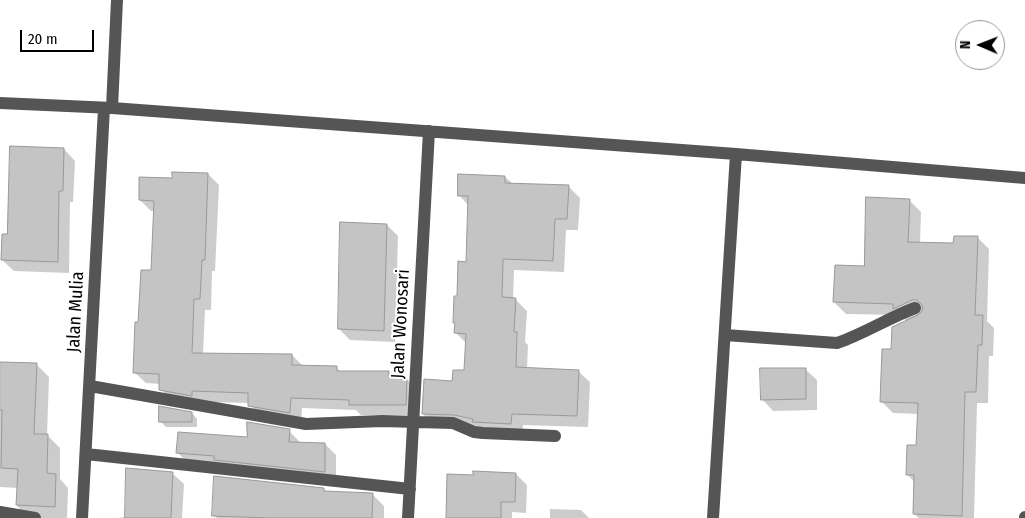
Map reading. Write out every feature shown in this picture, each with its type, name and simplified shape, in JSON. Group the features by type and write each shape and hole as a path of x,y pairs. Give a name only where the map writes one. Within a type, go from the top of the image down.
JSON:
{"street":[{"name":"Jalan Mulia","path":"82,518 108,108 117,0"},
{"path":"0,102 429,131 1025,178"},
{"name":"Jalan Wonosari","path":"408,518 429,131"},
{"path":"713,518 736,154"},
{"path":"724,335 837,342 854,337 890,318 915,308"},
{"path":"90,386 306,424 414,421 453,423 483,434 554,436"},
{"path":"86,454 410,489"},
{"path":"0,512 35,518"}],"building":[{"path":"10,146 64,148 63,191 59,191 58,262 1,260 2,234 7,234"},
{"path":"172,172 208,173 205,260 202,260 200,299 194,299 192,353 292,354 292,365 337,366 337,371 389,371 389,376 407,378 406,405 349,405 349,400 291,398 290,413 248,406 248,393 192,391 192,396 159,390 159,374 133,373 135,322 138,322 141,270 151,270 154,201 139,200 139,177 172,178"},
{"path":"458,174 505,176 505,183 569,185 567,219 555,219 553,261 503,259 502,297 516,298 514,332 517,332 516,367 579,370 577,416 512,414 511,424 472,422 473,419 454,415 422,414 424,379 452,381 453,370 464,370 466,334 454,333 455,323 453,323 454,296 457,296 458,261 466,262 468,196 458,196"},
{"path":"866,197 910,199 908,242 953,243 954,236 978,236 975,315 983,315 982,345 978,345 976,392 965,392 962,516 913,514 914,475 906,475 907,445 916,445 918,403 880,402 882,349 891,349 892,327 918,315 923,310 922,305 917,300 912,300 893,309 893,304 833,302 835,265 864,266"},
{"path":"340,222 387,224 384,331 338,329"},
{"path":"0,362 37,363 34,434 48,434 47,473 56,474 55,507 16,505 18,469 1,468 2,410 0,410"},
{"path":"760,368 806,368 806,399 761,400"},
{"path":"159,406 192,412 192,422 159,422"},
{"path":"247,422 290,429 289,442 325,443 325,472 214,460 214,456 176,453 178,432 247,437"},
{"path":"126,468 173,472 171,518 125,518"},
{"path":"473,471 516,473 515,502 501,502 501,518 446,518 447,474 473,475"},
{"path":"214,476 324,488 324,491 373,493 372,518 212,516"}]}
